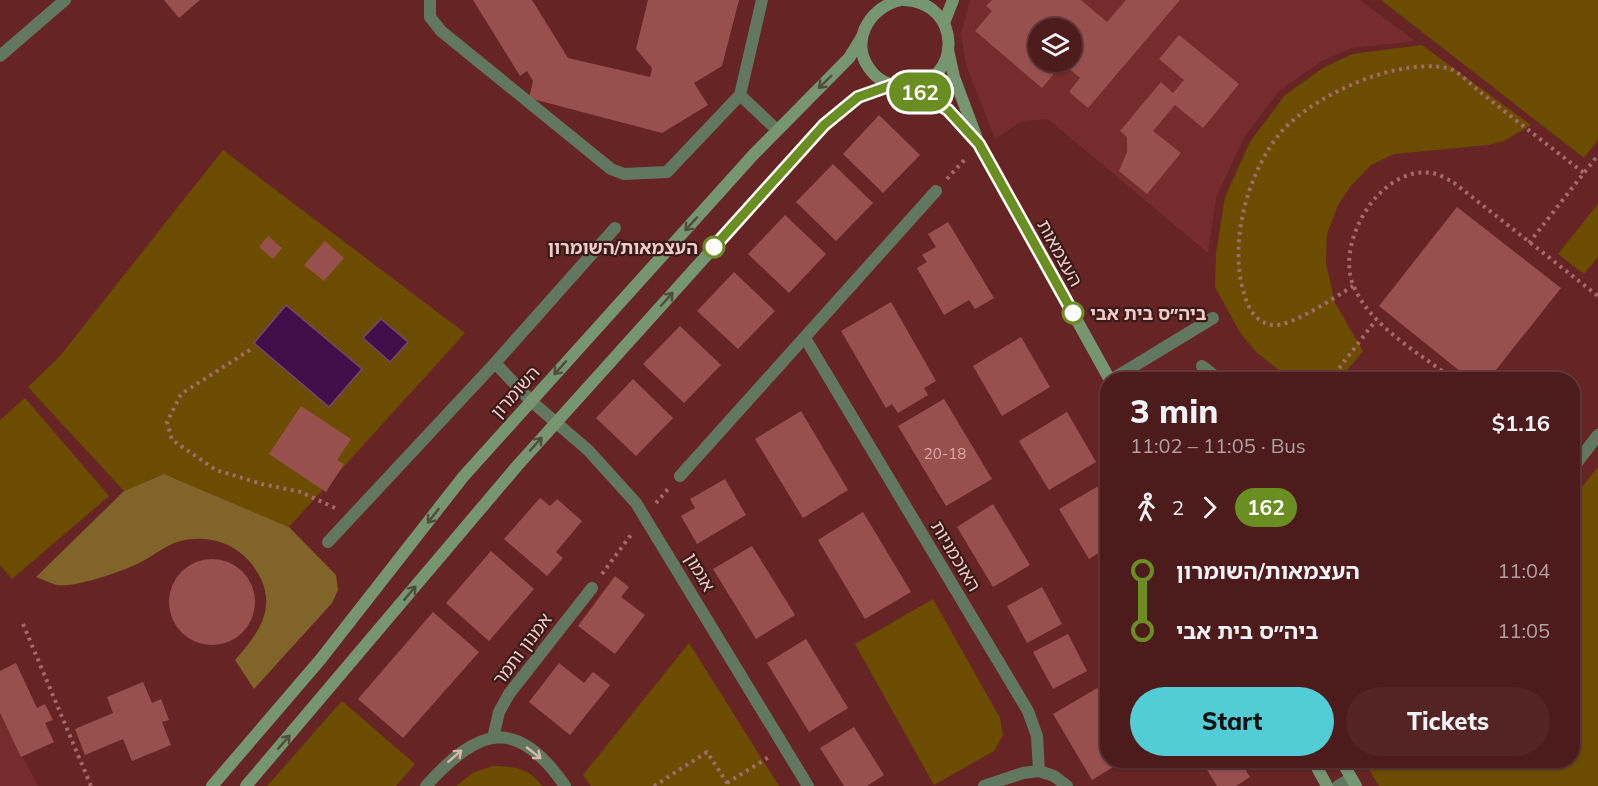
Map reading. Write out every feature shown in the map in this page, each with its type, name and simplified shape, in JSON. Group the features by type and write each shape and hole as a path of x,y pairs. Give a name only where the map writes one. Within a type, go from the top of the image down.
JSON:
{"street":[{"path":"0,56 65,0"},
{"path":"430,0 430,17 441,31 611,169 624,174 667,172 740,95 762,0"},
{"path":"899,0 926,4 944,23 948,33 948,50 944,64 930,79 911,87 892,85 874,74 868,66 864,57 862,37 871,17 899,0"},
{"path":"944,23 953,0"},
{"name":"השומרון","path":"212,786 320,660 463,477 777,130 849,58 862,37"},
{"name":"העצמאות","path":"948,50 954,77 979,144 1106,372"},
{"path":"246,786 556,422 824,125 858,97 892,85"},
{"name":"העצמאות","path":"911,87 948,110 979,144"},
{"path":"740,95 777,130"},
{"path":"680,476 936,191"},
{"path":"328,542 495,363 615,228"},
{"path":"1123,372 1213,318"},
{"name":"האוכמניות","path":"805,338 1028,711 1037,736 1039,771"},
{"name":"אגמון","path":"495,363 531,401 622,484 645,515 808,786"},
{"path":"1202,366 1210,372"},
{"path":"1580,459 1598,435"},
{"name":"אמנון ותמר","path":"493,738 499,712 509,694 592,588"},
{"path":"426,786 459,751 475,741 493,738 522,743 534,752 565,786"},
{"path":"1317,768 1327,786"},
{"path":"1338,786 1354,782 1346,768"},
{"path":"984,786 1023,773 1039,771 1054,776 1067,786"}],"path":[{"path":"1353,286 1290,322 1274,326 1262,321 1249,310 1238,275 1238,237 1247,198 1261,165 1281,132 1307,109 1341,90 1380,74 1420,67 1449,68 1584,173"},
{"path":"936,191 979,144"},
{"path":"1528,243 1598,155"},
{"path":"1444,372 1370,315 1353,286 1348,267 1352,238 1368,206 1393,182 1415,174 1432,173 1453,182 1598,296"},
{"path":"1336,372 1376,320"},
{"path":"250,350 181,394 167,422 172,440 216,470 262,484 301,492 352,516"},
{"path":"592,588 645,515 680,476"},
{"path":"23,624 91,786"},
{"path":"654,786 707,752 728,785 785,747"}],"shaded area":[{"path":"970,0 1360,0 1415,41 1352,48 1322,61 1279,91 1243,139 1216,198 1208,253 1048,119 1022,121 995,139 966,65 961,34"},
{"path":"1381,0 1598,0 1598,140 1584,158"},
{"path":"1422,45 1531,125 1504,141 1488,145 1394,154 1371,165 1350,187 1338,205 1327,234 1326,263 1335,303 1363,351 1346,372 1281,372 1256,352 1241,334 1215,287 1216,254 1225,197 1250,142 1285,95 1323,68 1352,54"},
{"path":"223,150 465,333 289,527 164,474 124,491 28,387 60,356"},
{"path":"1598,204 1598,257 1584,274 1558,254"},
{"path":"286,305 362,369 329,407 254,343"},
{"path":"381,319 408,342 390,362 363,338"},
{"path":"25,398 109,496 12,579 0,565 0,420"},
{"path":"1598,467 1598,786 1379,786 1368,768 1580,768 1580,489"},
{"path":"164,474 289,527 336,575 338,590 332,603 254,689 235,660 262,623 265,613 265,591 261,579 246,558 226,544 203,539 177,542 133,566 75,584 57,585 36,577 124,491"},
{"path":"933,599 1000,718 1003,735 994,751 934,785 855,644"},
{"path":"689,643 779,786 591,786 583,775"},
{"path":"342,701 415,764 396,786 267,786"},
{"path":"0,715 38,786 0,786"},
{"path":"493,766 520,769 532,775 542,786 456,786 474,772"}],"building":[{"path":"164,0 200,0 179,18"},
{"path":"473,0 532,0 568,58 650,77 652,68 636,49 648,0 739,0 722,66 694,83 708,105 662,133 529,98 533,81 527,71 520,76"},
{"path":"992,0 1081,0 1107,22 1126,0 1180,0 1088,108 1069,92 1080,78 1073,72 1082,72 1082,18 1028,18 1028,72 1055,72 1042,88 975,31 992,11 986,6"},
{"path":"1179,35 1239,84 1203,128 1175,105 1153,131 1181,153 1147,194 1119,171 1127,152 1127,137 1120,131 1161,82 1173,93 1184,80 1159,59"},
{"path":"879,115 920,155 883,193 843,154"},
{"path":"833,164 873,203 836,241 796,202"},
{"path":"1457,207 1561,288 1494,372 1461,372 1379,306"},
{"path":"785,215 826,254 789,293 748,254"},
{"path":"948,222 994,298 975,309 969,300 944,315 917,268 927,262 922,255 936,247 928,234"},
{"path":"268,236 282,248 273,259 259,247"},
{"path":"325,241 344,258 324,281 304,265"},
{"path":"734,272 775,311 738,349 697,311"},
{"path":"891,302 936,381 924,388 928,395 898,413 892,404 886,408 841,331"},
{"path":"680,326 721,365 684,403 643,364"},
{"path":"1021,337 1050,387 1002,416 973,366"},
{"path":"633,379 673,418 636,456 596,418"},
{"path":"944,399 992,479 946,506 898,426"},
{"path":"301,406 351,439 337,460 344,464 326,492 269,454"},
{"path":"801,411 848,490 803,518 755,439"},
{"path":"1067,412 1096,462 1049,490 1019,441"},
{"path":"725,479 746,515 697,544 681,516 695,508 690,499"},
{"path":"1100,485 1100,552 1089,559 1059,509"},
{"path":"540,498 550,506 557,499 582,521 556,552 563,558 547,576 504,539"},
{"path":"993,504 1030,565 993,587 957,527"},
{"path":"863,512 911,592 865,619 818,540"},
{"path":"752,546 795,615 756,639 713,569"},
{"path":"491,551 534,589 489,641 446,603"},
{"path":"204,559 220,559 243,571 252,585 255,602 252,619 243,633 220,645 204,645 188,638 176,626 169,610 169,594 176,578 188,566"},
{"path":"615,576 629,587 621,597 645,615 615,654 578,626"},
{"path":"1042,587 1062,624 1027,643 1007,606"},
{"path":"433,612 479,652 403,738 358,699"},
{"path":"1068,634 1087,671 1053,689 1033,652"},
{"path":"806,639 848,708 809,732 767,663"},
{"path":"16,663 37,708 45,704 53,720 45,723 54,742 21,757 0,713 0,671"},
{"path":"559,663 584,683 593,672 610,685 570,735 529,702"},
{"path":"143,682 152,703 161,699 169,720 162,722 171,745 132,761 123,739 85,755 75,729 113,713 107,697"},
{"path":"1099,687 1100,768 1111,768 1092,780 1053,714"},
{"path":"854,727 884,775 867,786 844,786 820,748"},
{"path":"1206,768 1251,768 1246,771 1250,777 1236,786 1217,786"}],"bus line":[{"name":"162","path":"714,247 824,125 844,107 874,90 892,85 911,87 948,110 966,127 979,144 1073,313"}],"place":[{"name":"העצמאות/השומרון","path":"714,247"},
{"name":"ביה״ס בית אבי","path":"1073,313"}]}
